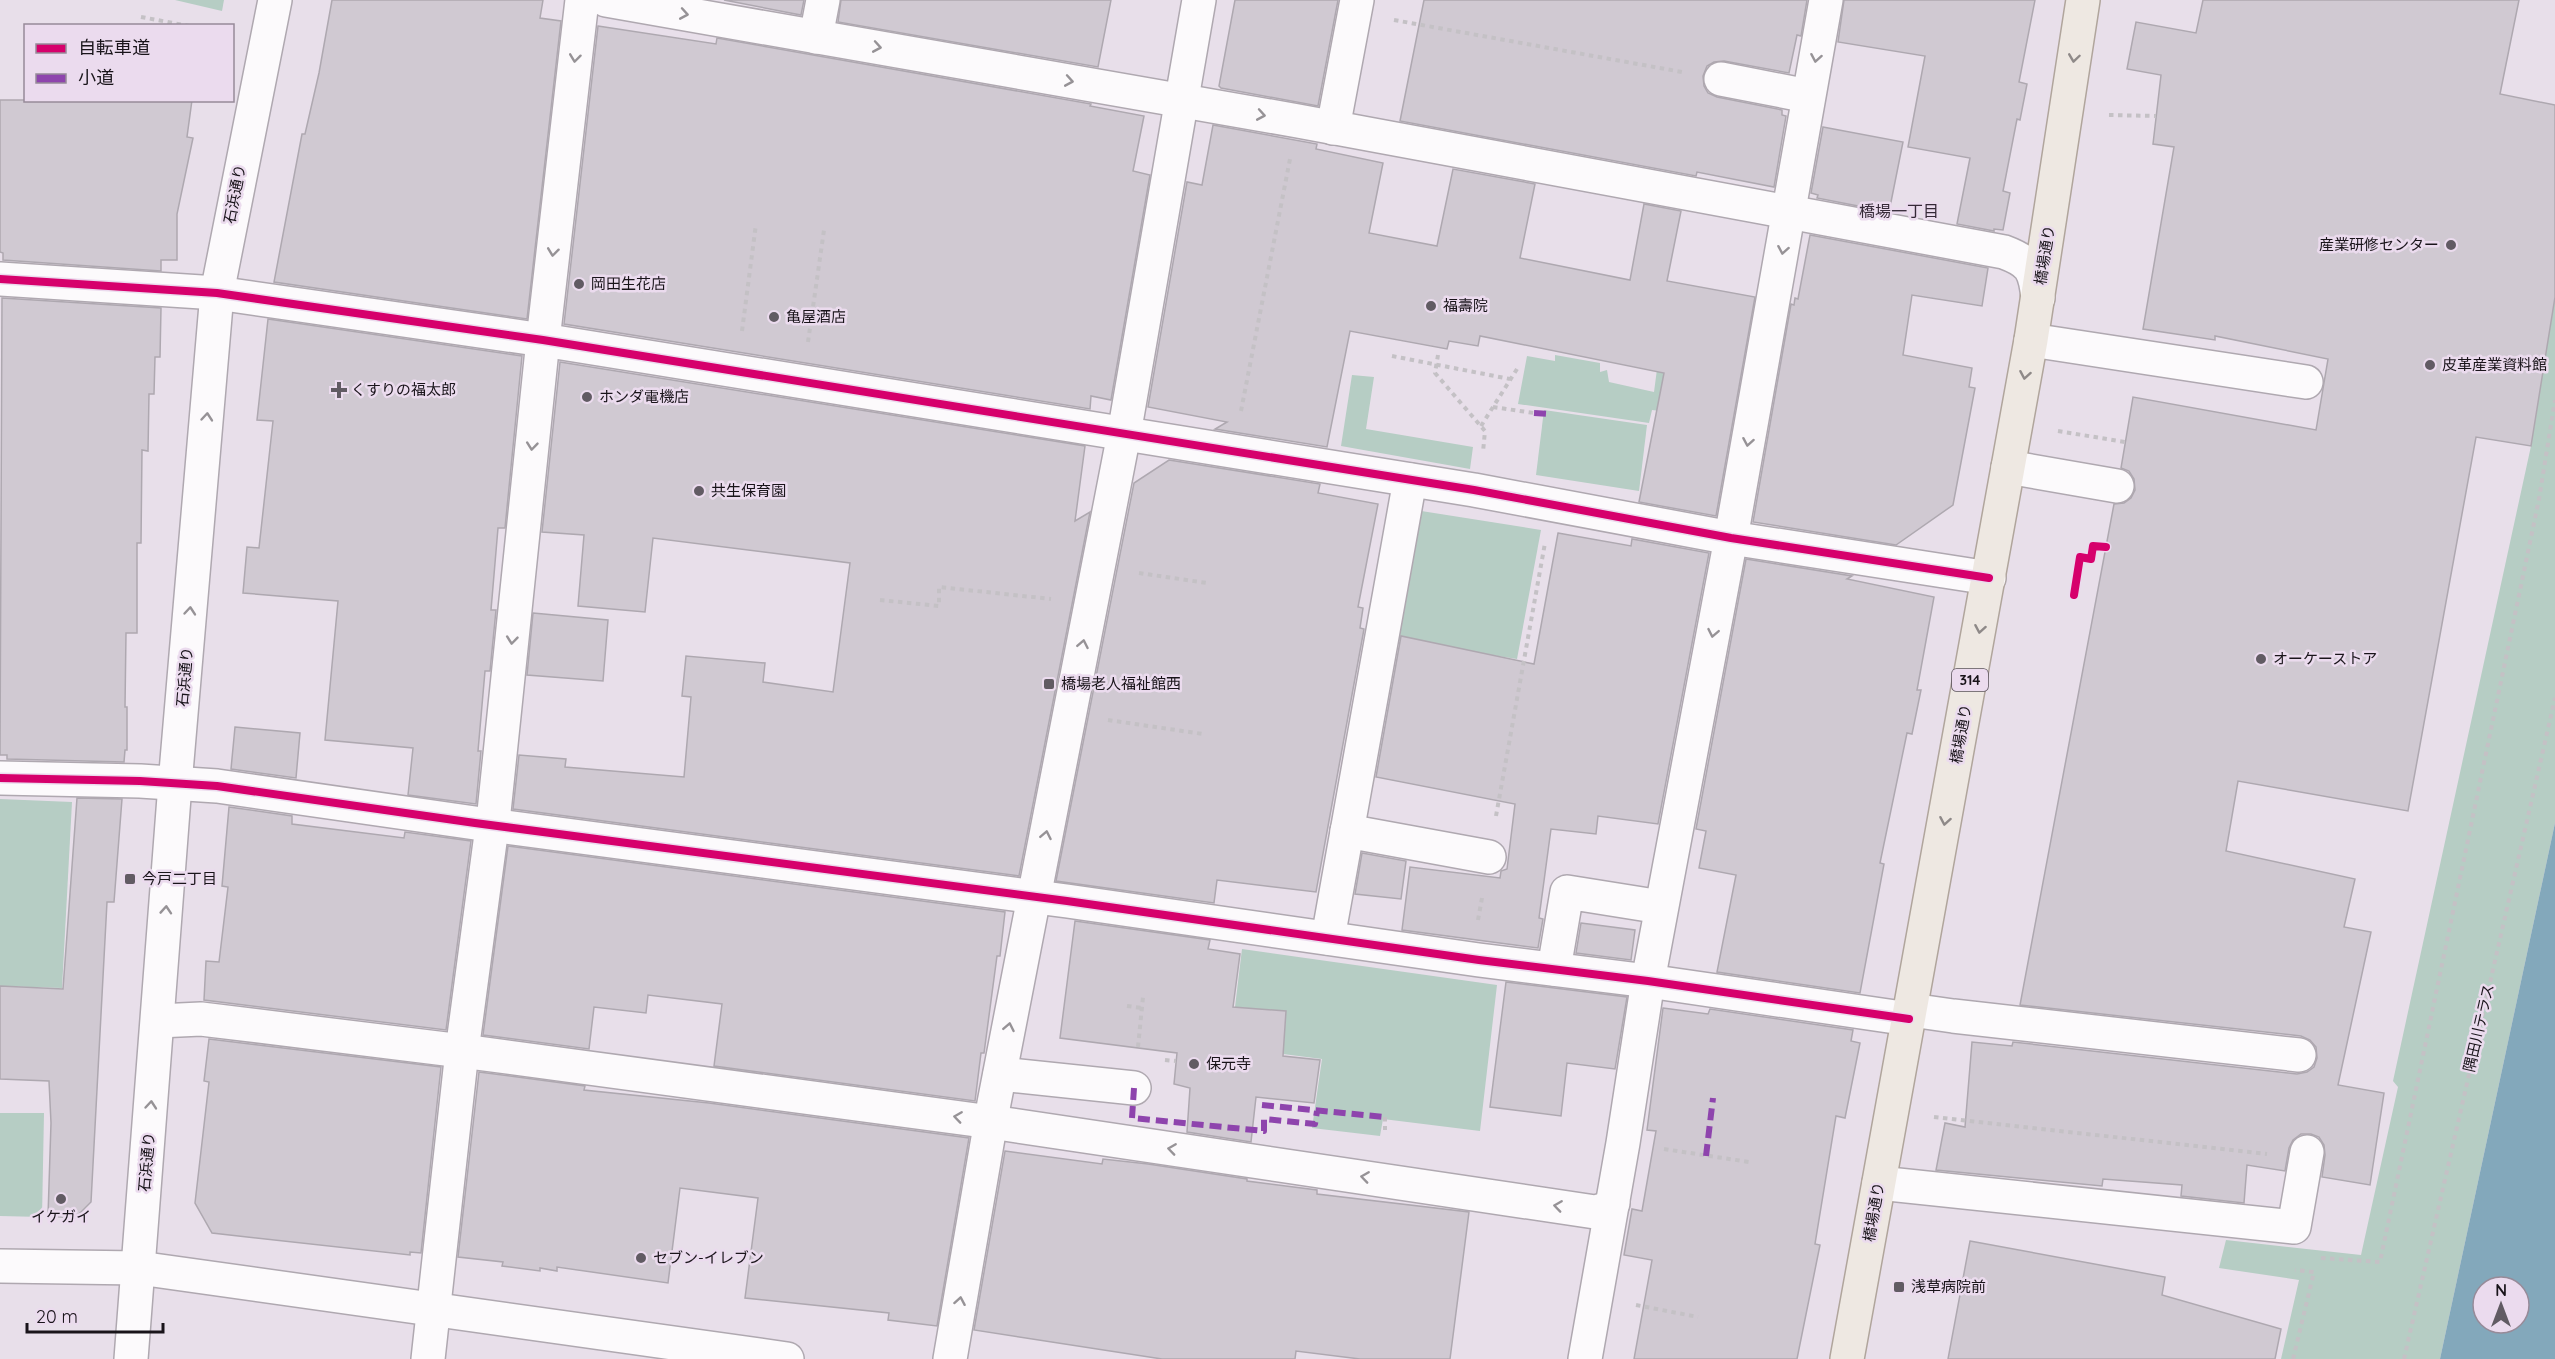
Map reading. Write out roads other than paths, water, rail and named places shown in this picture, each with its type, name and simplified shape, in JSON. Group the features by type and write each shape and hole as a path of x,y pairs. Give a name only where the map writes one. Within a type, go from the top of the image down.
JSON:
{"main road":[{"name":"橋場通り","path":"1847,1359 2031,340 2083,0"}],"street":[{"name":"石浜通り","path":"131,1359 175,784 217,293 274,0"},
{"path":"428,1359 462,1051 492,826 543,340 582,0"},
{"path":"606,0 1333,128 2004,252 2020,258 2030,266 2036,280 2038,298"},
{"path":"816,37 823,0"},
{"path":"950,1359 1000,1074 1124,434 1199,0"},
{"path":"1585,1359 1623,1143 1648,981 1731,538 1826,0"},
{"path":"1333,128 1356,6"},
{"path":"1721,79 1808,96"},
{"path":"0,279 217,293 543,340 1556,504 1731,538 1989,578"},
{"path":"2031,340 2306,382"},
{"path":"2008,467 2117,486"},
{"path":"1328,939 1410,480"},
{"path":"0,778 217,786 492,826 1034,897 1554,969 1910,1014 2299,1055"},
{"path":"1347,831 1489,857"},
{"path":"1554,969 1567,892 1662,908"},
{"path":"158,1021 201,1019 462,1051 991,1122 1595,1212 1607,1209 1613,1203"},
{"path":"1000,1074 1134,1088"},
{"path":"1879,1183 2294,1227 2307,1152"},
{"path":"0,1266 139,1268 787,1359"}],"water":[{"path":"2555,823 2555,1359 2440,1359"}],"place":[{"name":"産業研修センター","path":"2451,245"},
{"name":"岡田生花店","path":"579,284"},
{"name":"福壽院","path":"1431,306"},
{"name":"亀屋酒店","path":"774,317"},
{"name":"皮革産業資料館","path":"2430,365"},
{"name":"くすりの福太郎","path":"339,390"},
{"name":"ホンダ電機店","path":"587,397"},
{"name":"共生保育園","path":"699,491"},
{"name":"オーケーストア","path":"2261,659"},
{"name":"橋場老人福祉館西","path":"1049,684"},
{"name":"今戸二丁目","path":"130,879"},
{"name":"保元寺","path":"1194,1064"},
{"name":"イケガイ","path":"61,1199"},
{"name":"セブン-イレブン","path":"641,1258"},
{"name":"浅草病院前","path":"1899,1287"}],"district":[{"name":"橋場一丁目","path":"1899,211"}]}
